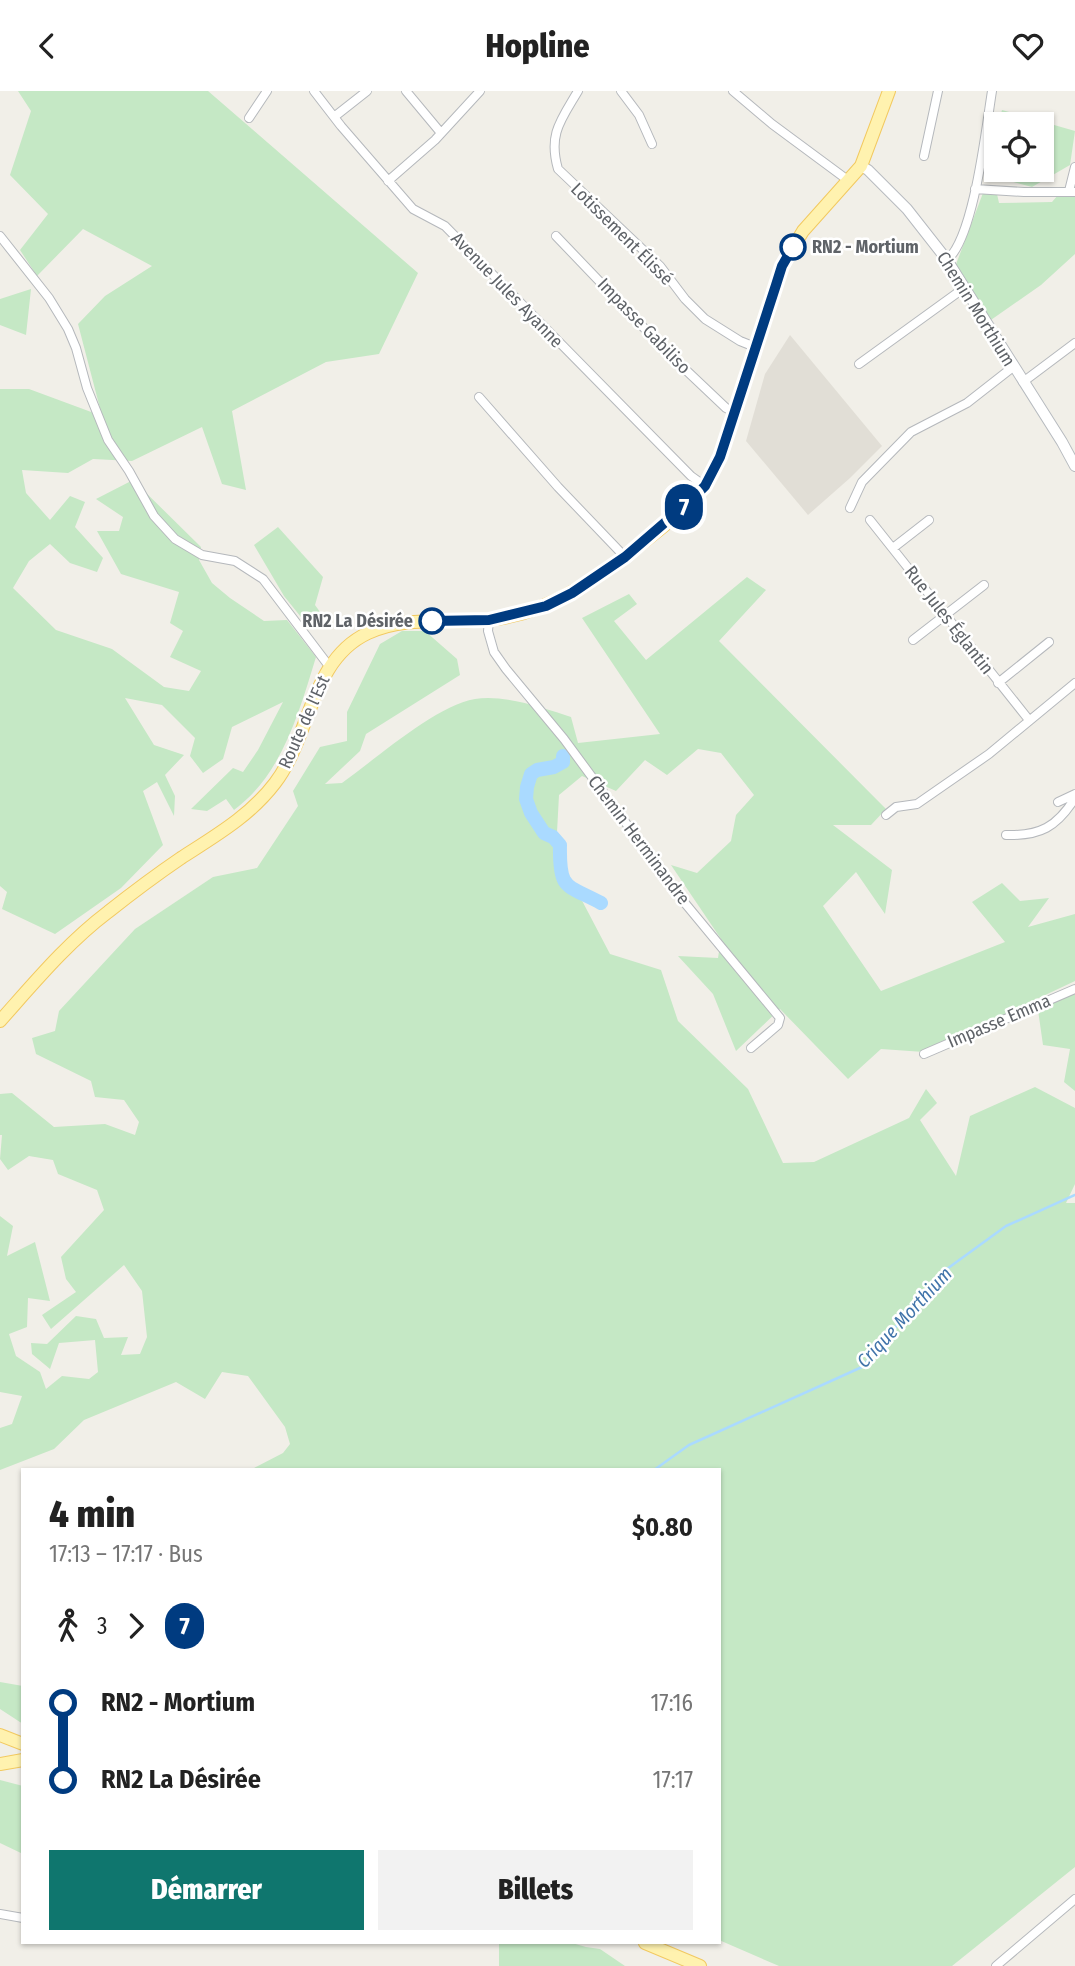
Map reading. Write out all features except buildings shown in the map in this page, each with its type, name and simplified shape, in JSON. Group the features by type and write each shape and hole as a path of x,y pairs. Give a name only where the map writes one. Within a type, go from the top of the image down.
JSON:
{"main road":[{"name":"Route de l'Est","path":"0,1021 77,938 178,860 234,824 258,803 277,781 298,743 329,666 352,643 386,625 419,621 489,620 546,606 572,593 625,557 667,523 705,486 720,457 736,412 782,266 803,231 861,166 889,91"},
{"path":"0,1735 21,1743"},
{"path":"0,1764 21,1760"},
{"path":"647,1944 700,1966"}],"street":[{"path":"249,118 267,91"},
{"name":"Avenue Jules Ayanne","path":"314,91 414,209 445,226 621,407 691,476 705,486"},
{"path":"334,117 367,91"},
{"path":"406,91 441,133"},
{"path":"388,181 441,133 480,91"},
{"name":"Lotissement Élissé","path":"578,91 555,129 553,151 558,169 660,266 685,299 705,319 755,347"},
{"path":"621,91 639,115 652,144"},
{"path":"733,91 772,124 849,181"},
{"path":"923,156 938,91"},
{"path":"947,260 953,255 966,226 992,91"},
{"name":"Chemin Morthium","path":"861,166 907,209 947,260 1075,466"},
{"path":"975,189 1072,191 1075,167"},
{"path":"0,236 49,298 68,329 87,388 108,440 155,516 175,539 202,555 235,561 263,579 329,666"},
{"name":"Impasse Gabiliso","path":"556,236 669,354 726,408 736,412"},
{"path":"859,364 964,288"},
{"path":"1023,382 1075,343"},
{"path":"850,508 862,482 911,432 967,403 1013,367"},
{"path":"480,397 558,487 625,557"},
{"name":"Rue Jules Églantin","path":"870,520 1029,720"},
{"path":"892,548 929,520"},
{"path":"913,640 984,585"},
{"name":"Chemin Herminandre","path":"489,620 488,631 494,652 506,669 565,739 684,902 780,1018 778,1025 751,1048"},
{"path":"998,683 1049,642"},
{"path":"886,815 896,807 917,804 989,754 1075,683"},
{"path":"1059,802 1075,796"},
{"path":"1006,835 1044,831 1057,822 1075,796"},
{"name":"Impasse Emma","path":"923,1054 1075,989"},
{"path":"996,1966 1075,1899"},
{"path":"0,1914 21,1918"}],"shaded area":[{"path":"790,335 882,446 808,515 746,441 765,374"}],"green space":[{"path":"18,91 208,91 418,273 379,354 326,362 232,411 246,490 222,484 202,427 132,461 93,459 68,473 22,470 26,493 50,520 70,496 85,502 75,527 103,558 97,572 70,563 50,544 29,561 13,588 56,630 112,649 164,687 189,691 201,671 170,657 183,631 170,623 179,592 121,574 97,531 119,531 123,517 96,499 133,480 201,547 199,560 212,583 264,621 287,620 316,657 303,699 277,761 251,796 234,810 226,799 207,811 191,809 233,768 243,772 258,750 283,702 232,727 223,759 203,773 190,756 195,738 162,705 125,698 154,745 184,755 165,775 175,796 174,816 157,782 143,791 163,845 121,888 55,934 2,909 7,892 0,886 0,389 29,389 102,416 78,324 105,296 152,266 83,229 37,276 20,250 48,214 10,175 31,111"},
{"path":"1054,125 1075,131 1070,165 1054,174"},
{"path":"1013,182 1041,182 1032,187"},
{"path":"983,193 997,194 999,203 1052,202 1058,195 1075,196 1075,254 1041,285 988,322 955,267"},
{"path":"31,289 26,335 0,325 0,299"},
{"path":"278,527 323,577 315,605 328,623 309,627 284,596 254,545"},
{"path":"747,577 766,590 719,641 886,809 871,825 833,825 892,870 885,914 856,872 823,906 881,991 1005,942 972,902 1002,883 1020,901 1049,898 1028,927 1075,914 1075,981 924,1052 881,1049 848,1079 780,1009 736,1051 713,994 678,956 718,958 721,939 671,865 697,873 731,841 736,815 754,795 721,753 698,749 667,775 645,760 616,791 582,776 559,795 556,851 610,954 661,970 678,1021 748,1089 783,1163 814,1162 909,1118 926,1089 937,1103 920,1120 956,1176 970,1116 1035,1087 1075,1108 1075,1184 1066,1203 1075,1203 1075,1867 952,1966 779,1966 721,1941 721,1468 254,1468 283,1453 290,1444 285,1427 248,1376 222,1372 205,1399 176,1382 84,1420 54,1449 0,1470 0,1428 12,1424 22,1396 0,1392 0,1216 13,1226 7,1256 35,1242 50,1301 28,1298 27,1327 9,1334 16,1356 40,1372 46,1389 62,1376 89,1379 98,1372 95,1340 59,1343 50,1369 32,1354 31,1343 47,1344 76,1316 96,1319 104,1338 128,1337 121,1355 140,1354 147,1337 142,1291 124,1265 51,1329 42,1315 76,1292 66,1279 61,1257 104,1210 97,1190 58,1174 53,1160 29,1156 8,1170 0,1159 0,1094 12,1093 54,1127 105,1124 135,1135 139,1122 124,1100 95,1097 91,1081 36,1054 32,1038 55,1031 59,1011 135,929 213,877 257,868 298,806 293,791 320,747 347,741 347,712 380,644 402,631 425,631 457,659 460,675 366,734 360,751 325,784 342,783 425,722 459,704 475,699 511,700 571,717 578,743 660,734 582,618 629,594 637,604 614,621 646,660"},
{"path":"1075,993 1075,1091 1064,1082 1070,1049 1043,1045 1038,1010"},
{"path":"0,1682 21,1686 21,1723 0,1709"},
{"path":"0,1780 21,1785 21,1853 0,1843"},
{"path":"499,1944 576,1944 600,1949 625,1966 499,1966"}],"waterway":[{"path":"563,756 563,762 531,774 526,799 531,813 544,833 553,837 560,845 563,879 572,888 601,903"},
{"name":"Crique Morthium","path":"657,1468 689,1445 862,1367 940,1274 1006,1226 1075,1195"}],"bus line":[{"name":"7","path":"432,621 489,620 546,606 572,593 625,557 667,523 705,486 720,457 782,266 793,247"}],"place":[{"name":"RN2 - Mortium","path":"793,247"},
{"name":"RN2 La Désirée","path":"432,621"}]}
